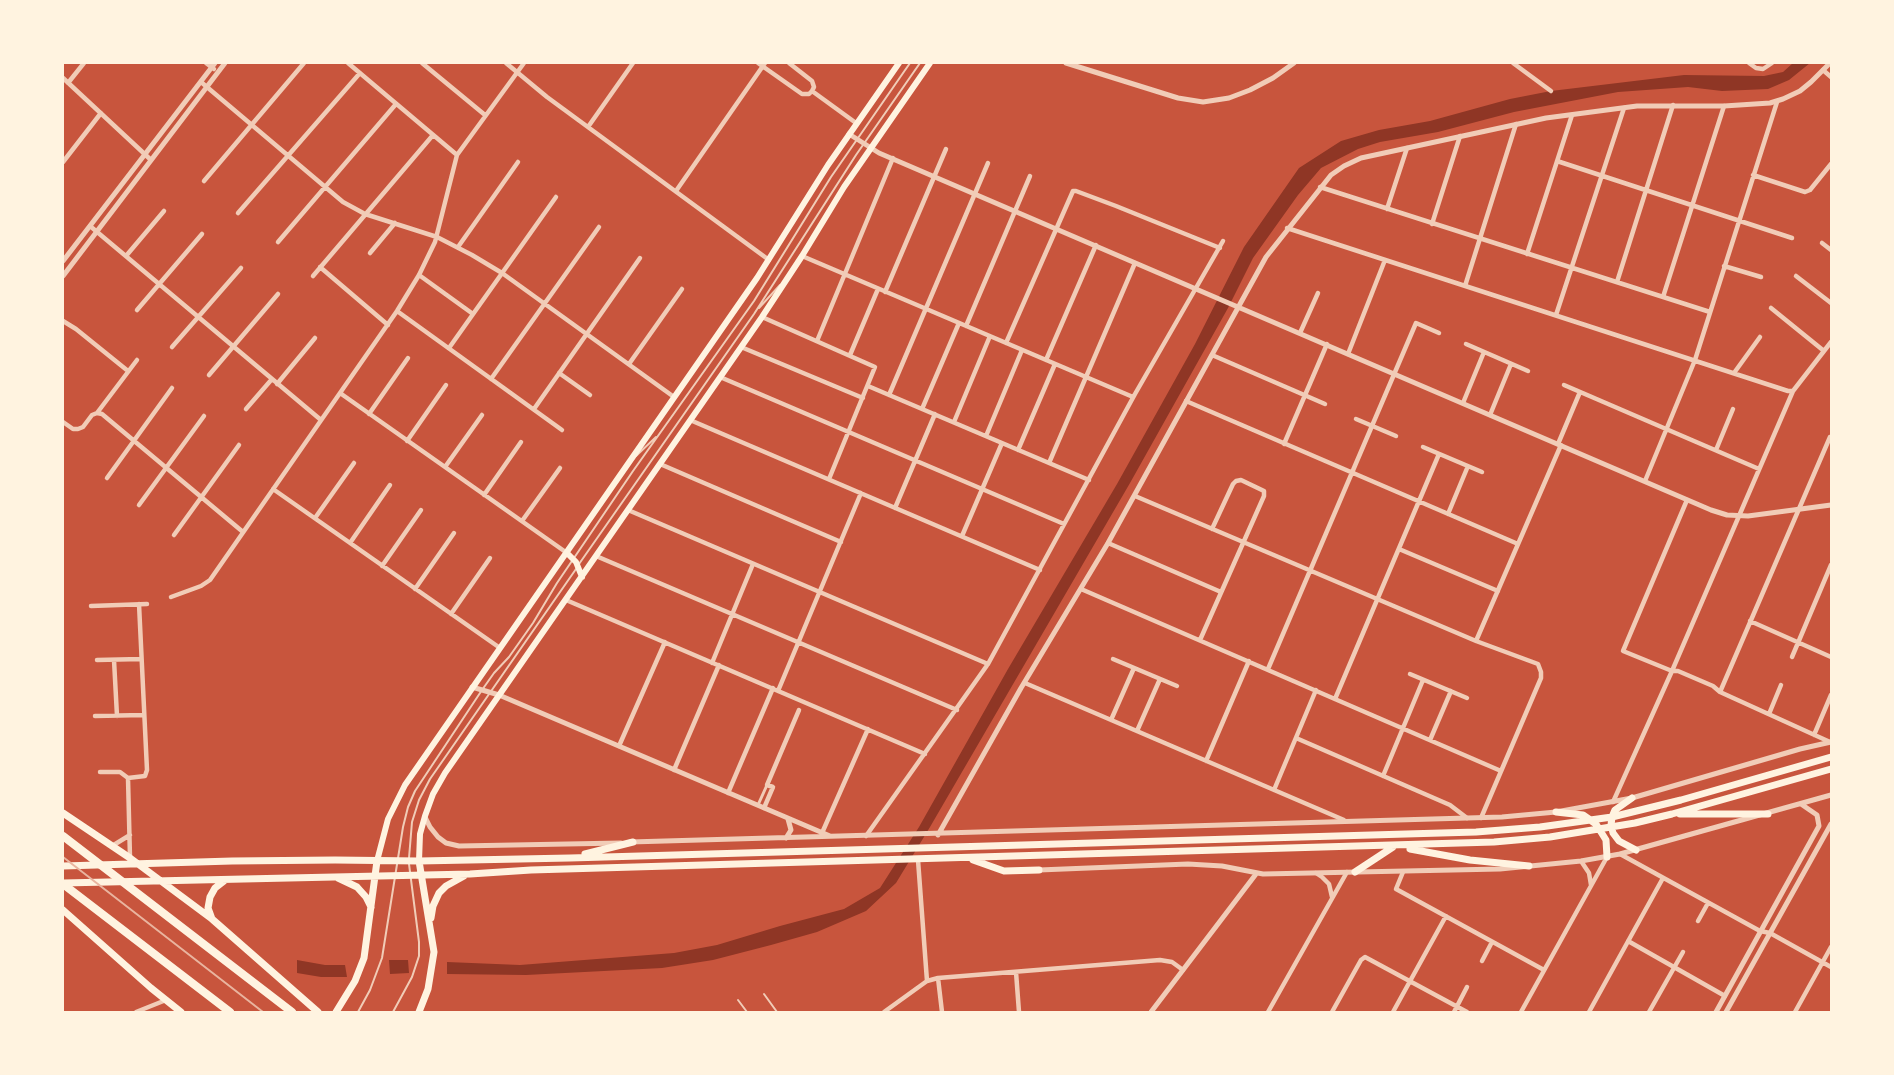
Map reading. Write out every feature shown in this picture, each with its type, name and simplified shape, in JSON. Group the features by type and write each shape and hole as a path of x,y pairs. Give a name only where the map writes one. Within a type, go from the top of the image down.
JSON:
{"highway":[{"path":"63,836 292,1012"},
{"path":"63,883 230,1012"}],"main road":[{"path":"336,1012 358,974 364,958 377,861 383,833 398,796 769,260 816,183 898,63"},
{"path":"418,1012 428,989 434,945 419,861 419,843 424,816 445,773 762,317 844,187 930,63"},
{"path":"567,553 574,559 582,577"},
{"path":"63,866 324,860 570,858 1476,832 1540,827 1612,817 1681,800 1831,757"},
{"path":"63,883 409,876 531,870 1394,846 1522,840 1601,830 1672,814 1831,769"},
{"path":"1632,798 1617,808 1612,817 1611,828 1619,842 1636,850"},
{"path":"1556,812 1583,815 1592,820 1606,840 1607,857"},
{"path":"63,813 130,858 212,919 318,1012"},
{"path":"1672,814 1768,814"},
{"path":"570,858 633,842"},
{"path":"1351,872 1394,846 1470,860 1529,866"},
{"path":"968,858 1004,871 1039,870"},
{"path":"430,924 438,893 455,880 470,874"},
{"path":"336,877 357,887 366,897 372,909"},
{"path":"212,919 208,908 210,897 218,885 226,879"},
{"path":"63,910 178,1010"}],"street":[{"path":"69,83 84,63"},
{"path":"206,63 214,65 219,72"},
{"path":"63,276 225,63"},
{"path":"204,181 304,63"},
{"path":"348,63 457,155"},
{"path":"422,63 485,115"},
{"path":"506,63 536,89 769,260"},
{"path":"171,597 208,582 388,325 419,276 437,237 457,155 524,63"},
{"path":"588,127 633,63"},
{"path":"676,192 762,64 801,94 806,95 812,92 814,87 812,81 789,63"},
{"path":"1066,63 1178,98 1203,102 1229,98 1250,90 1273,78 1294,63"},
{"path":"1512,63 1551,91"},
{"path":"1749,63 1756,68 1763,69 1772,63"},
{"path":"935,834 1135,496 1212,355 1236,305 1287,228 1337,170 1352,162 1407,148 1516,124 1572,115 1624,108 1673,105 1758,105 1777,102 1800,91 1830,63"},
{"path":"63,261 214,65"},
{"path":"1823,70 1831,77"},
{"path":"238,213 360,73"},
{"path":"63,78 151,160"},
{"path":"201,82 343,202 365,214 437,237 458,247 502,273 674,397"},
{"path":"812,92 856,123"},
{"path":"1645,481 1695,360 1777,102"},
{"path":"278,242 396,104"},
{"path":"1617,282 1673,105"},
{"path":"1663,297 1724,106"},
{"path":"1556,315 1624,108"},
{"path":"63,162 101,113"},
{"path":"1527,254 1572,115"},
{"path":"1465,286 1516,124"},
{"path":"849,134 870,149 1719,513 1738,516 1831,505"},
{"path":"313,276 433,135"},
{"path":"1432,224 1460,136"},
{"path":"1387,209 1407,148"},
{"path":"885,292 946,149"},
{"path":"817,341 893,159"},
{"path":"1557,161 1792,238"},
{"path":"458,247 518,162"},
{"path":"890,395 988,163"},
{"path":"1753,175 1807,192 1831,164"},
{"path":"966,326 1030,176"},
{"path":"1320,187 1710,312"},
{"path":"1006,343 1071,192 1078,191 1220,248"},
{"path":"449,348 556,197"},
{"path":"126,256 164,211"},
{"path":"370,253 394,223"},
{"path":"90,226 321,420"},
{"path":"491,379 599,227"},
{"path":"1287,228 1793,391"},
{"path":"137,310 202,234"},
{"path":"866,836 957,711 988,664 1134,397 1223,241"},
{"path":"1822,243 1831,250"},
{"path":"1046,360 1096,245"},
{"path":"802,256 1134,397"},
{"path":"534,409 640,258"},
{"path":"1348,354 1385,260"},
{"path":"1049,463 1136,262"},
{"path":"1724,266 1761,277"},
{"path":"320,267 388,325"},
{"path":"172,347 241,268"},
{"path":"419,276 473,314"},
{"path":"1796,276 1831,303"},
{"path":"629,364 682,289"},
{"path":"850,355 878,289"},
{"path":"1300,333 1318,293"},
{"path":"209,375 278,294"},
{"path":"1771,308 1824,351"},
{"path":"397,311 562,430"},
{"path":"762,317 875,367 829,479"},
{"path":"63,321 128,371"},
{"path":"922,409 959,323"},
{"path":"1268,669 1416,323 1439,333"},
{"path":"954,422 990,336"},
{"path":"1734,373 1760,337"},
{"path":"277,384 315,338"},
{"path":"1613,802 1793,391 1831,342"},
{"path":"1284,444 1327,344"},
{"path":"1466,344 1528,371"},
{"path":"741,347 863,398"},
{"path":"986,436 1022,350"},
{"path":"1463,403 1484,352"},
{"path":"1212,355 1325,404"},
{"path":"369,414 408,358"},
{"path":"63,422 73,429 78,429 97,413 137,360"},
{"path":"1018,450 1055,364"},
{"path":"1490,415 1511,364"},
{"path":"559,373 590,395"},
{"path":"720,377 1064,525"},
{"path":"246,409 272,379"},
{"path":"407,441 446,385"},
{"path":"1564,385 1759,469"},
{"path":"868,386 1089,480"},
{"path":"107,478 172,388"},
{"path":"1476,641 1560,445 1580,392"},
{"path":"340,393 567,553"},
{"path":"1186,401 1518,544"},
{"path":"1716,450 1733,409"},
{"path":"97,413 102,414 243,532"},
{"path":"895,508 935,414"},
{"path":"445,467 482,415"},
{"path":"139,505 204,416"},
{"path":"1356,418 1396,436"},
{"path":"690,420 1040,570"},
{"path":"1719,692 1830,437"},
{"path":"484,495 521,442"},
{"path":"962,536 1002,443"},
{"path":"174,535 239,445"},
{"path":"1423,447 1482,472"},
{"path":"1335,699 1439,454"},
{"path":"315,518 354,463"},
{"path":"660,464 841,542"},
{"path":"1448,514 1468,466"},
{"path":"522,521 560,468"},
{"path":"1200,640 1264,496 1264,491 1241,480 1236,481 1212,529"},
{"path":"350,543 390,485"},
{"path":"273,489 500,648"},
{"path":"728,793 798,643 861,494"},
{"path":"1135,496 1476,641 1538,664 1541,672 1539,681 1481,818"},
{"path":"1687,500 1623,651 1713,686 1719,692 1831,742"},
{"path":"382,566 421,510"},
{"path":"628,510 988,664"},
{"path":"415,589 454,533"},
{"path":"1108,543 1221,592"},
{"path":"1399,549 1498,591"},
{"path":"596,556 957,711"},
{"path":"451,614 490,558"},
{"path":"712,663 753,564"},
{"path":"1792,657 1831,565"},
{"path":"1081,589 1501,771"},
{"path":"566,600 925,754"},
{"path":"91,606 147,603"},
{"path":"100,772 120,772 128,778 145,776 147,770 139,604"},
{"path":"1750,621 1831,657"},
{"path":"619,747 665,642"},
{"path":"98,660 141,659"},
{"path":"1113,659 1177,686"},
{"path":"114,660 117,716"},
{"path":"1206,761 1249,662"},
{"path":"674,770 719,665"},
{"path":"1111,720 1134,668"},
{"path":"1410,674 1467,698"},
{"path":"1137,731 1160,679"},
{"path":"1383,776 1423,680"},
{"path":"1025,683 1346,822"},
{"path":"1769,714 1781,685"},
{"path":"472,687 500,696 831,837"},
{"path":"1274,790 1316,690"},
{"path":"1430,740 1451,691"},
{"path":"1814,735 1831,695"},
{"path":"761,807 772,787 767,785 799,710"},
{"path":"95,716 143,715"},
{"path":"822,833 868,729"},
{"path":"1296,738 1450,805 1467,818"},
{"path":"424,816 438,837 446,843 459,846 1481,818 1556,812 1632,798 1831,742"},
{"path":"128,778 130,858"},
{"path":"1039,870 1188,864 1231,867 1256,874 1488,870 1607,857 1831,795"},
{"path":"1716,1012 1819,826 1817,815 1801,804"},
{"path":"786,838 791,830 788,819"},
{"path":"1726,1012 1831,824"},
{"path":"112,846 130,835"},
{"path":"1620,854 1760,932 1770,933 1831,968"},
{"path":"1521,1012 1607,857"},
{"path":"915,860 927,981"},
{"path":"1581,861 1590,875 1590,887"},
{"path":"1314,872 1326,880 1331,888 1332,897"},
{"path":"1268,1012 1332,897 1351,872"},
{"path":"1403,872 1396,889 1544,970"},
{"path":"1151,1012 1256,874"},
{"path":"1588,1012 1663,878"},
{"path":"1698,921 1708,903"},
{"path":"1393,1012 1446,916"},
{"path":"1628,941 1725,996"},
{"path":"1482,961 1492,942"},
{"path":"1795,1012 1831,947"},
{"path":"1649,1012 1683,952"},
{"path":"1332,1012 1365,957 1467,1012"},
{"path":"884,1012 927,981 938,978 1160,960 1172,962 1184,970"},
{"path":"1016,972 1018,1012"},
{"path":"938,978 942,1012"},
{"path":"1454,1012 1467,987"},
{"path":"136,1012 166,1000"}],"lane":[{"path":"357,1012 370,990 382,958 396,861 405,817 415,791 482,690 534,623 557,583 754,301 831,177 910,63"},
{"path":"393,1012 412,977 419,956 409,876 408,845 412,822 424,789 754,314 863,144 920,63"},
{"path":"754,314 793,270"},
{"path":"628,464 660,433"},
{"path":"764,993 777,1012"},
{"path":"738,1000 747,1012"}],"shaded area":[{"path":"1793,63 1810,63 1789,80 1768,89 1722,91 1688,87 1618,92 1514,112 1438,132 1380,142 1358,149 1321,168 1298,195 1253,258 1228,308 1130,483 930,827 896,883 866,911 817,932 771,945 713,960 662,968 526,975 447,974 447,962 520,965 674,953 717,945 844,909 880,888 919,827 1008,669 1117,484 1195,344 1244,247 1299,168 1341,141 1379,130 1430,121 1510,99 1551,91 1684,75 1764,76 1783,72"},
{"path":"297,960 325,965 345,965 347,977 321,977 297,973"},
{"path":"389,960 408,960 409,973 390,974"}],"railway":[{"path":"63,857 263,1012"}]}
